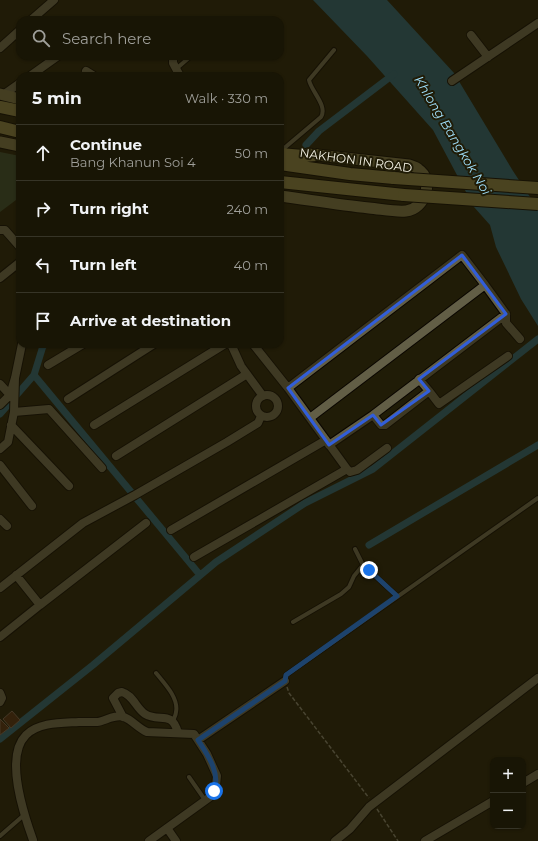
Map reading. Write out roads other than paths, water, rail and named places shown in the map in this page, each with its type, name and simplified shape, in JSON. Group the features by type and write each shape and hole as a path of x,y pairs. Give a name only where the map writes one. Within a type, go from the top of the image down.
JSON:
{"main road":[{"path":"2,94 16,98"},
{"path":"0,107 16,110"},
{"path":"0,127 16,131"},
{"path":"0,142 16,145"},
{"path":"284,153 303,156 316,155"},
{"name":"NAKHON IN ROAD","path":"284,197 400,212 412,209 420,204 424,199 426,183 418,168 397,163 316,155"},
{"name":"NAKHON IN ROAD","path":"284,165 350,174 538,188"},
{"path":"284,182 404,195 538,204"}],"street":[{"path":"36,16 54,0"},
{"path":"452,81 538,23"},
{"path":"0,48 16,34"},
{"path":"471,35 488,57"},
{"path":"36,72 52,60"},
{"path":"173,60 178,72"},
{"path":"2,94 16,85"},
{"path":"0,230 5,230 16,242"},
{"path":"288,388 462,255 506,314 506,323 520,339"},
{"path":"0,278 16,265"},
{"path":"310,418 484,285"},
{"path":"171,530 373,415 506,314"},
{"path":"0,405 10,395 21,348"},
{"path":"48,365 76,348"},
{"path":"68,399 148,348"},
{"path":"94,425 219,348"},
{"path":"234,348 241,366 263,396"},
{"path":"256,348 288,388 350,472 357,470 387,448"},
{"path":"420,379 439,404 508,356"},
{"path":"116,456 247,374"},
{"path":"0,449 8,442 14,412 15,378"},
{"path":"0,384 10,395"},
{"path":"373,415 380,424 384,425 429,391"},
{"path":"268,395 277,400 279,405 276,414 266,418 261,416 256,410 256,404 259,399 268,395"},
{"path":"14,412 49,409 102,468"},
{"path":"0,588 83,522 144,490 258,423 261,416"},
{"path":"11,425 69,486"},
{"path":"0,465 32,506"},
{"path":"194,557 347,469"},
{"path":"0,519 7,526"},
{"path":"0,637 146,523"},
{"path":"16,575 40,605"},
{"path":"335,841 350,829 373,803 538,678"},
{"path":"198,740 285,681"},
{"path":"149,841 210,797 216,785 216,776 212,764 194,734 147,732 140,729 123,717 114,698 118,693 122,692 132,698 146,714 173,721 176,725 174,733"},
{"path":"0,693 2,698 0,702"},
{"path":"33,840 24,815 18,785 18,747 27,735 34,730 49,725 96,722 113,717 123,717"},
{"path":"526,781 538,774"},
{"path":"425,841 490,803"},
{"path":"167,828 176,841"}],"lane":[{"path":"284,149 321,117 323,113 322,107 309,80 334,50"},
{"path":"178,72 188,60"},
{"path":"285,681 286,675 538,498"},
{"path":"355,549 363,565 397,596"},
{"path":"293,622 341,594 349,587 354,576 363,565"},
{"path":"156,673 175,700 177,711 173,721"},
{"path":"189,777 205,800"},
{"path":"0,836 24,815"}],"water":[{"name":"Khlong Bangkok Noi","path":"313,0 387,0 454,73 513,171 538,209 538,326 521,299 496,247 490,225 474,207 433,130 367,56"}],"waterway":[{"path":"306,145 319,131 394,74"},
{"path":"0,739 93,665 216,562 305,503 373,469 538,339"},
{"path":"0,414 34,375 42,348"},
{"path":"34,375 200,575"},
{"path":"369,545 538,445"}]}
